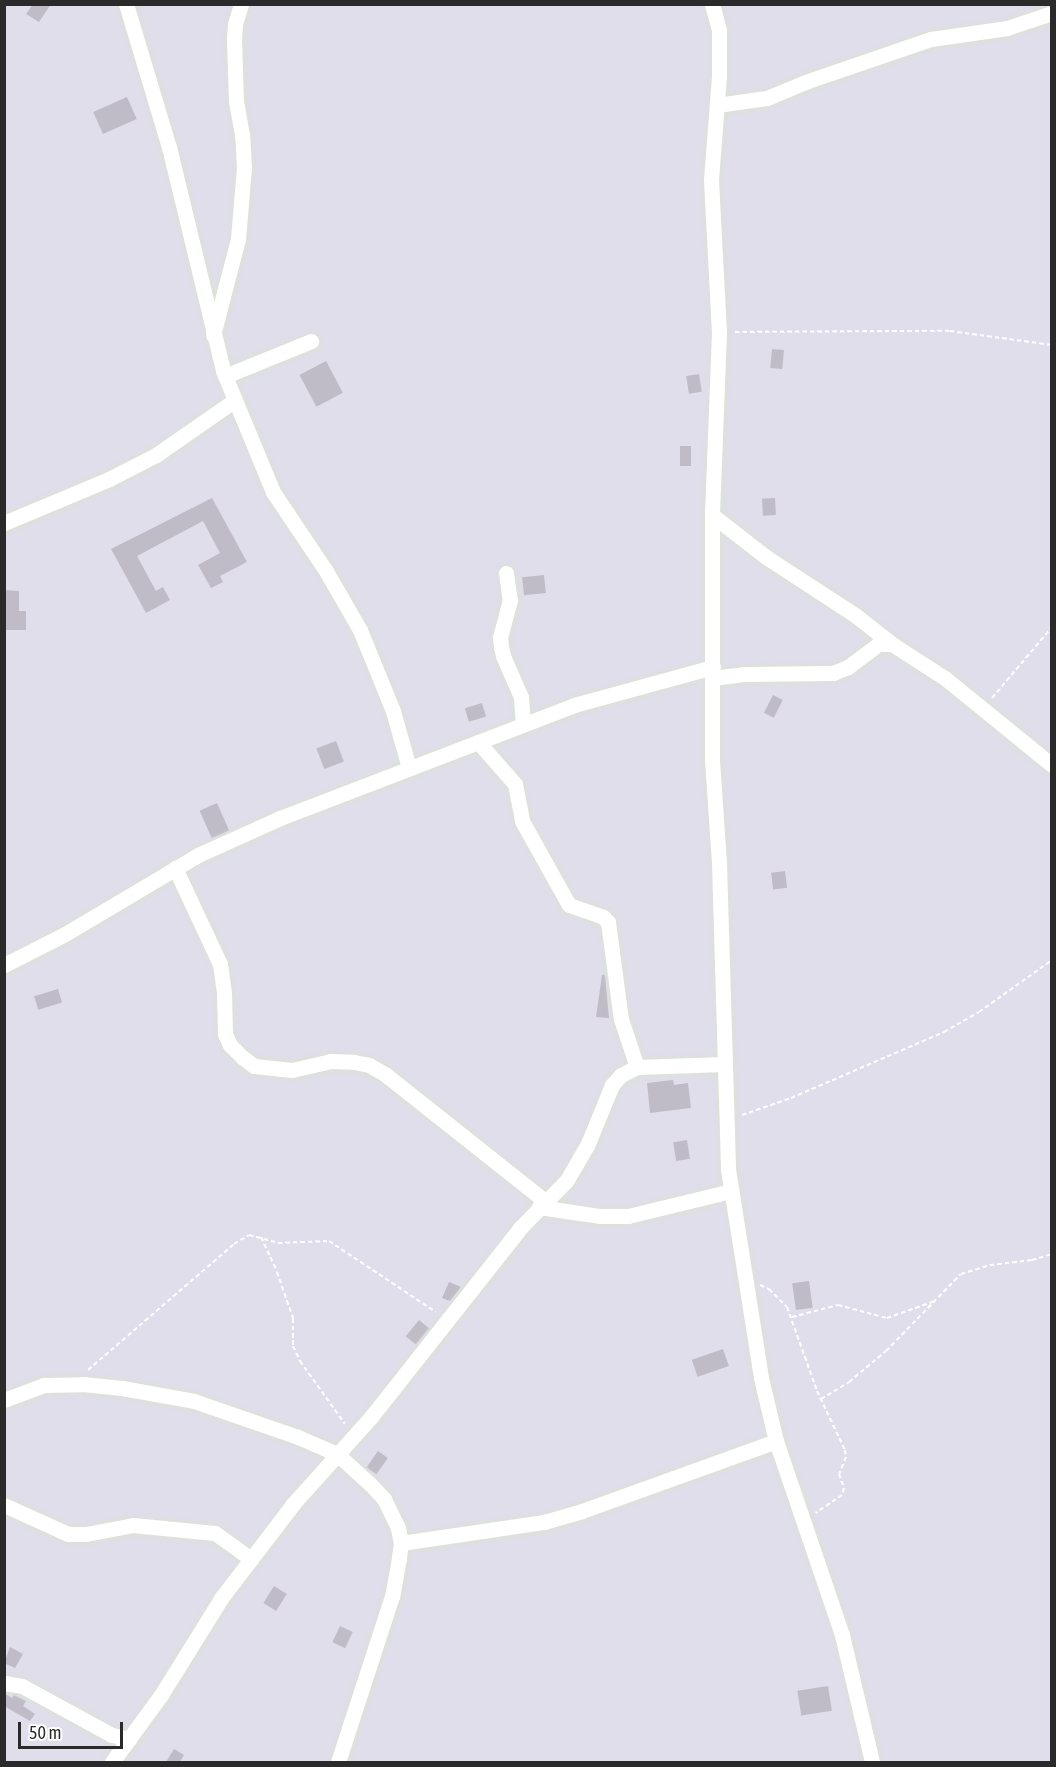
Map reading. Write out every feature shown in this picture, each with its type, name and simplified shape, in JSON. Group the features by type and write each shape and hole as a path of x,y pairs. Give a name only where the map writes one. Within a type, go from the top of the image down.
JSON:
{"street":[{"path":"126,4 169,147 213,335 225,376 273,492 326,571 360,630 393,711 410,768"},
{"path":"213,335 238,239 244,168 242,135 236,102 234,39 235,24 241,4"},
{"path":"712,4 719,31 717,105 711,180 719,332 712,515 712,760 719,863 726,1120 731,1191 762,1378 776,1441 842,1635 872,1762"},
{"path":"717,105 767,98 808,81 931,39 1007,28 1052,13"},
{"path":"225,376 311,341"},
{"path":"4,523 99,484 156,455 235,400"},
{"path":"712,515 766,557 855,615 892,644 946,679 1052,765"},
{"path":"506,573 510,600 500,637 502,656 521,697 523,724"},
{"path":"4,965 65,934 198,855 280,818 585,701 713,673 833,673 849,667 878,644 892,644"},
{"path":"478,742 515,784 522,821 569,905 603,917 610,926 621,1019 637,1067"},
{"path":"175,868 220,964 225,992 225,1034 230,1045 254,1066 292,1070 330,1061 369,1065 401,1086 542,1204 600,1216 628,1216 731,1191"},
{"path":"112,1762 130,1739 222,1597 293,1504 354,1437 542,1204 558,1192 583,1154 612,1085 621,1075 637,1067 724,1064"},
{"path":"4,1400 44,1385 71,1385 122,1388 212,1406 337,1454 384,1499 398,1528 401,1543 392,1596 338,1762"},
{"path":"401,1543 544,1522 776,1441"},
{"path":"4,1505 68,1534 86,1534 133,1525 215,1533 251,1559"},
{"path":"4,1683 22,1686 112,1735 130,1739"}],"path":[{"path":"719,332 950,331 1052,345"},
{"path":"983,709 1052,627"},
{"path":"726,1120 791,1098 944,1032 979,1012 1052,960"},
{"path":"71,1385 239,1239 249,1235 261,1236 278,1243 329,1241 448,1320"},
{"path":"261,1236 278,1272 293,1318 293,1346 300,1361 354,1437"},
{"path":"821,1399 864,1371 938,1300 961,1274 974,1269 1032,1260 1052,1254"},
{"path":"745,1278 770,1289 781,1299 792,1317 821,1399 845,1450 846,1457 839,1474 844,1488 842,1495 802,1521"},
{"path":"792,1317 838,1305 887,1318 938,1300"}],"building":[{"path":"33,4 51,4 39,22 26,14"},
{"path":"127,97 137,119 103,134 93,112"},
{"path":"772,349 784,350 782,369 770,368"},
{"path":"326,361 343,393 316,407 300,375"},
{"path":"699,374 702,392 689,394 686,376"},
{"path":"680,446 691,446 691,466 680,466"},
{"path":"212,498 247,562 220,576 223,582 211,588 198,565 220,553 203,521 137,556 156,591 163,587 170,600 146,613 111,549"},
{"path":"775,498 776,515 763,516 762,499"},
{"path":"544,575 546,593 524,595 522,577"},
{"path":"4,590 19,591 19,611 26,611 26,630 4,630"},
{"path":"773,695 783,700 774,718 764,713"},
{"path":"482,703 486,716 469,722 465,708"},
{"path":"336,741 344,762 324,769 316,749"},
{"path":"217,803 229,830 212,838 200,811"},
{"path":"785,871 787,888 773,890 771,873"},
{"path":"602,975 605,975 609,1018 596,1017"},
{"path":"58,989 62,1002 38,1010 34,996"},
{"path":"673,1080 674,1085 688,1083 691,1108 650,1113 647,1083"},
{"path":"687,1140 690,1159 676,1161 673,1142"},
{"path":"809,1281 813,1308 796,1310 792,1283"},
{"path":"449,1282 461,1287 450,1301 442,1298"},
{"path":"419,1320 429,1328 416,1345 406,1336"},
{"path":"723,1349 729,1366 698,1377 692,1360"},
{"path":"378,1451 388,1458 376,1474 367,1467"},
{"path":"274,1586 287,1594 276,1611 263,1603"},
{"path":"340,1626 353,1632 345,1648 332,1642"},
{"path":"10,1647 23,1654 15,1668 4,1663"},
{"path":"828,1686 832,1711 801,1716 797,1691"},
{"path":"4,1693 12,1698 14,1695 26,1701 23,1706 35,1714 30,1721 4,1706"},
{"path":"174,1749 184,1755 180,1762 166,1762"}]}
